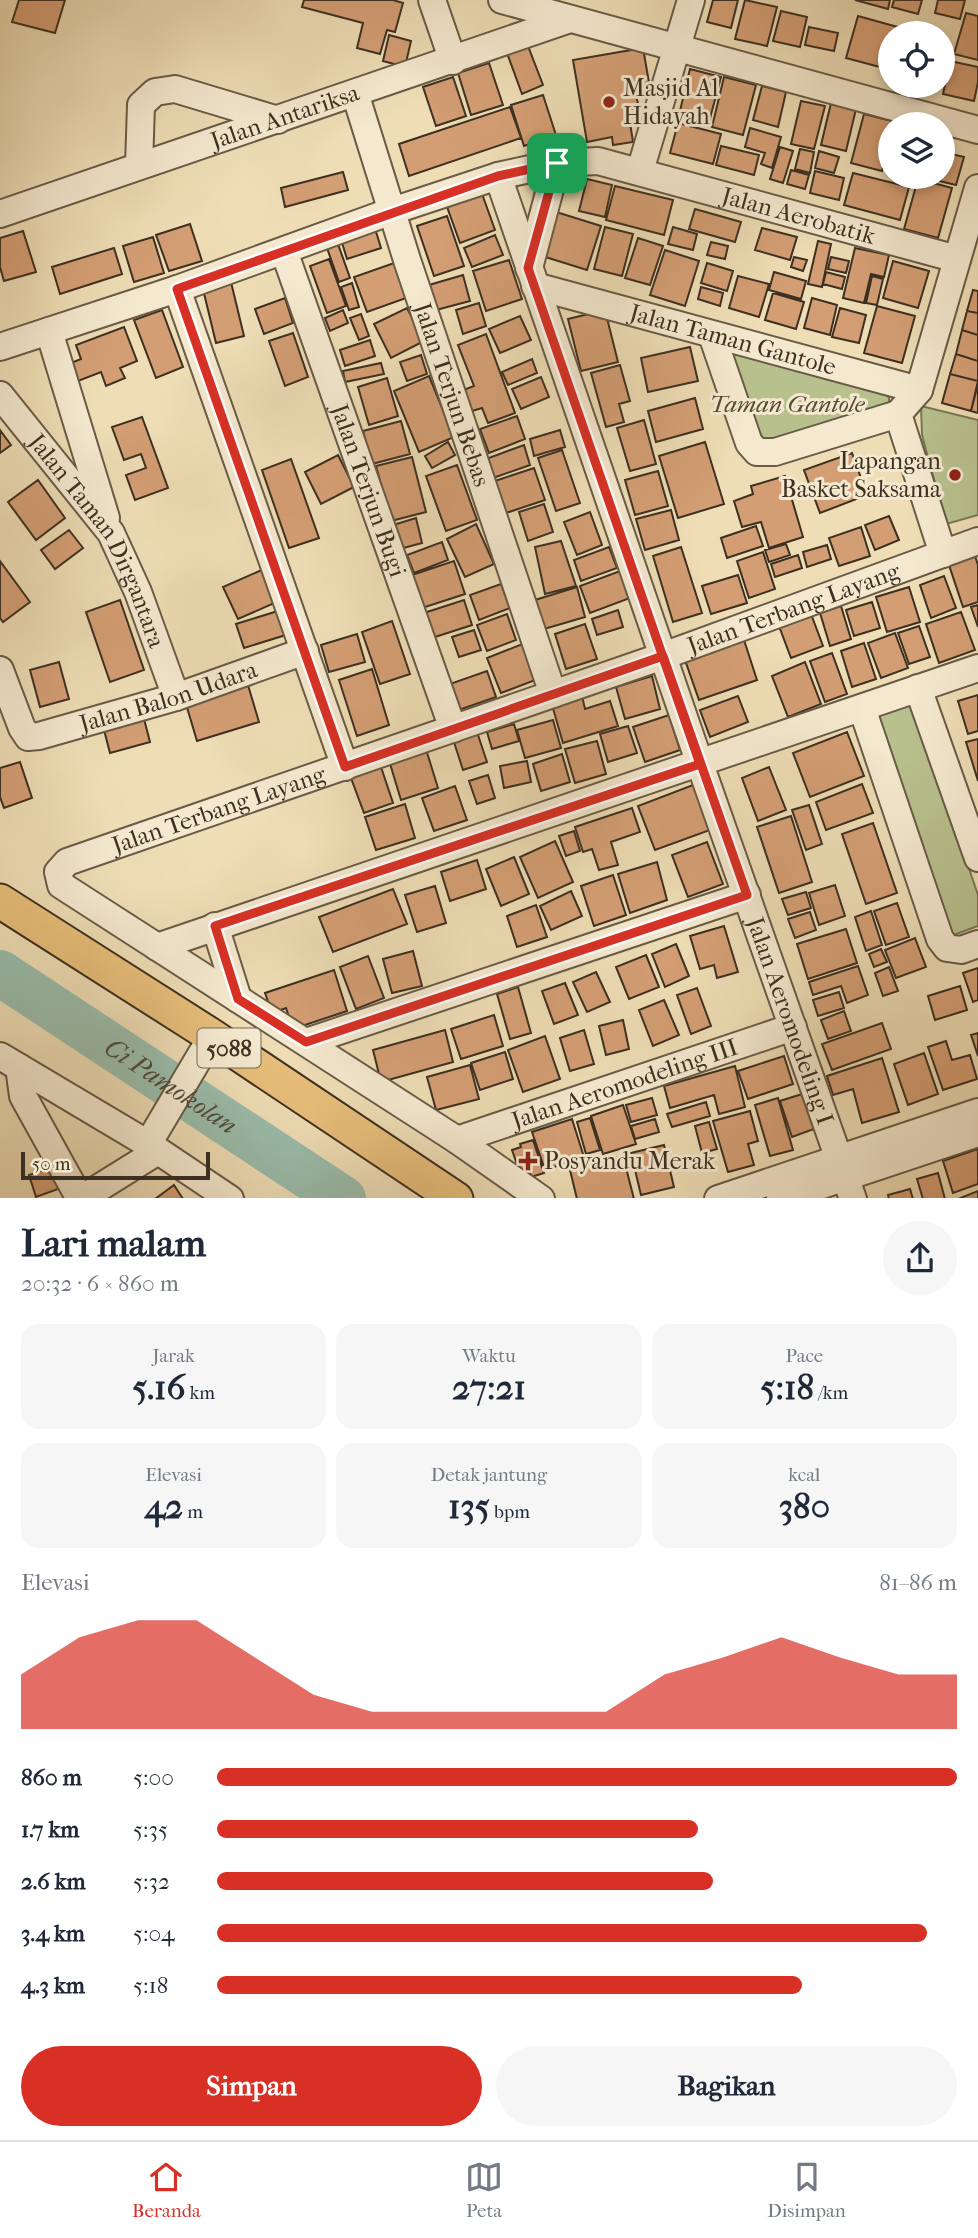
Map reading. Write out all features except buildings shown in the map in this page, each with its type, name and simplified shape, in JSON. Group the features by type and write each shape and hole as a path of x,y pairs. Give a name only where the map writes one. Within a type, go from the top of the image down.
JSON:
{"main road":[{"name":"5088","path":"0,901 208,1042 454,1198"}],"street":[{"path":"432,0 453,61"},
{"path":"502,0 978,130"},
{"path":"640,172 691,0"},
{"name":"Jalan Antariksa","path":"0,215 570,19"},
{"path":"139,166 141,105 155,92 175,89 278,120"},
{"name":"Jalan Terjun Bebas","path":"355,93 553,694"},
{"name":"Jalan Aerobatik","path":"0,347 177,289 392,211 498,176 557,163 598,161 957,259"},
{"path":"532,277 557,163"},
{"name":"Jalan Aeromodeling I","path":"498,176 700,764 847,1179"},
{"path":"712,335 749,443 757,452 775,452 898,414 919,390 978,188"},
{"name":"Jalan Terjun Bugi","path":"284,251 453,729"},
{"name":"Jalan Taman Gantole","path":"532,277 712,335 919,390"},
{"path":"177,289 345,767"},
{"path":"49,331 111,533"},
{"name":"Jalan Taman Dirgantara","path":"0,395 111,533 138,592 176,697"},
{"path":"898,414 943,554"},
{"name":"Jalan Terbang Layang","path":"157,947 61,885 58,872 67,862 663,656 978,541"},
{"name":"Jalan Balon Udara","path":"0,670 28,737 176,697 306,651"},
{"path":"157,947 978,668"},
{"path":"918,688 978,858"},
{"path":"862,708 940,939 947,948 961,950 978,944"},
{"path":"306,1042 747,895"},
{"path":"215,926 238,999"},
{"path":"157,947 457,1140 540,1198"},
{"name":"Jalan Aeromodeling III","path":"457,1140 793,1027"},
{"path":"81,1198 154,1143 208,1042"},
{"path":"9,1062 154,1143 229,1198"},
{"path":"9,1062 23,1096 79,1198"},
{"path":"722,1198 847,1179 978,1112"},
{"path":"783,1198 847,1179 978,1133"}],"green space":[{"name":"Taman Gantole","path":"731,352 885,393 889,398 889,405 767,443 761,437"},
{"name":"Lapangan Basket Saksama","path":"921,406 978,420 978,515 946,524 922,435"},
{"path":"913,703 978,895 978,926 951,936 876,716"}],"waterway":[{"name":"Ci Pamokolan","path":"0,973 341,1198"}],"place":[{"name":"Masjid Al Hidayah","path":"609,102"},
{"name":"Lapangan Basket Saksama","path":"955,475"},
{"name":"Posyandu Merak","path":"528,1161"}],"route":[{"path":"557,163 498,176 392,211 177,289 345,767 663,656 747,895 306,1042 238,999 215,926 700,764 663,656 528,268 557,163"}]}
